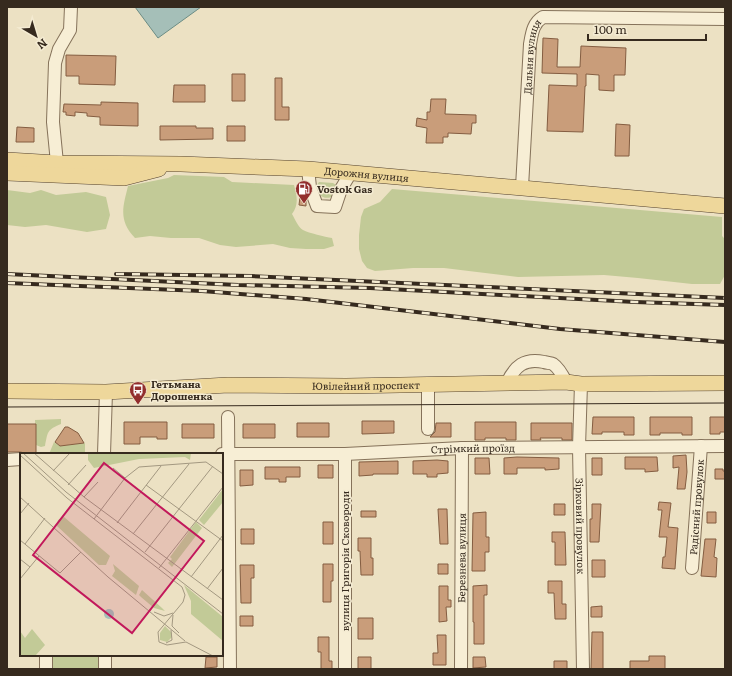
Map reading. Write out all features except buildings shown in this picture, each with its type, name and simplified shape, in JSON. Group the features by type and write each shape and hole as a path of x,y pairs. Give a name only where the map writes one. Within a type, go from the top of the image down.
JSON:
{"main road":[{"name":"Дорожня вулиця","path":"7,160 57,163 181,164 308,169 350,174 522,187 725,206"},
{"path":"7,173 124,178 181,164"},
{"name":"Ювілейний проспект","path":"7,391 106,392 228,385 346,386 507,383 725,383"}],"street":[{"path":"57,163 53,122 55,63 58,49 70,30 71,7"},
{"name":"Дальня вулиця","path":"522,187 530,44 534,25 538,20 543,17 696,13 725,19"},
{"path":"308,169 310,187 317,206 335,207 341,189 350,174"},
{"path":"507,383 516,368 530,361 534,361 553,364 562,374 574,383"},
{"name":"Зірковий провулок","path":"574,383 580,447 584,669"},
{"path":"428,384 428,429"},
{"path":"104,453 106,392"},
{"path":"228,416 225,454 230,669"},
{"name":"Радісний провулок","path":"692,568 701,446"},
{"name":"Стрімкий проїзд","path":"225,454 345,454 462,448 725,446"},
{"name":"Березнева вулиця","path":"461,669 462,448"},
{"name":"вулиця Григорія Сковороди","path":"345,454 345,669"},
{"path":"7,460 20,460"},
{"path":"46,656 46,669"},
{"path":"105,656 105,669"}],"green space":[{"path":"174,175 224,177 232,182 294,185 297,200 296,207 292,214 298,225 301,229 306,231 332,238 334,246 324,249 290,248 273,244 236,247 220,245 199,238 150,236 135,238 126,225 123,213 128,186 168,178"},
{"path":"319,182 333,183 336,185 334,194 331,197 324,197 319,194 317,191 317,185"},
{"path":"392,189 722,217 722,236 725,239 725,275 720,284 692,284 604,275 518,277 444,268 413,268 375,271 367,268 362,261 359,249 361,217 364,209 380,202"},
{"path":"7,190 30,193 41,190 56,195 86,192 106,197 110,215 106,229 87,232 46,225 25,227 7,225"},
{"path":"61,419 61,424 49,432 45,446 41,447 36,445 35,420"},
{"path":"54,442 60,446 85,443 85,453 49,453"},
{"path":"51,656 100,656 100,669 51,669"}],"water":[{"path":"135,7 201,7 158,38"}],"tram line":[{"path":"7,407 725,403"}],"railway":[{"path":"7,274 238,285 370,288 635,302 725,305"},
{"path":"116,274 251,276 725,298"},
{"path":"7,283 202,291 306,299 560,329 725,342"}],"place":[{"name":"Vostok Gas","path":"304,204"},
{"name":"Гетьмана Дорошенка","path":"138,405"}]}
